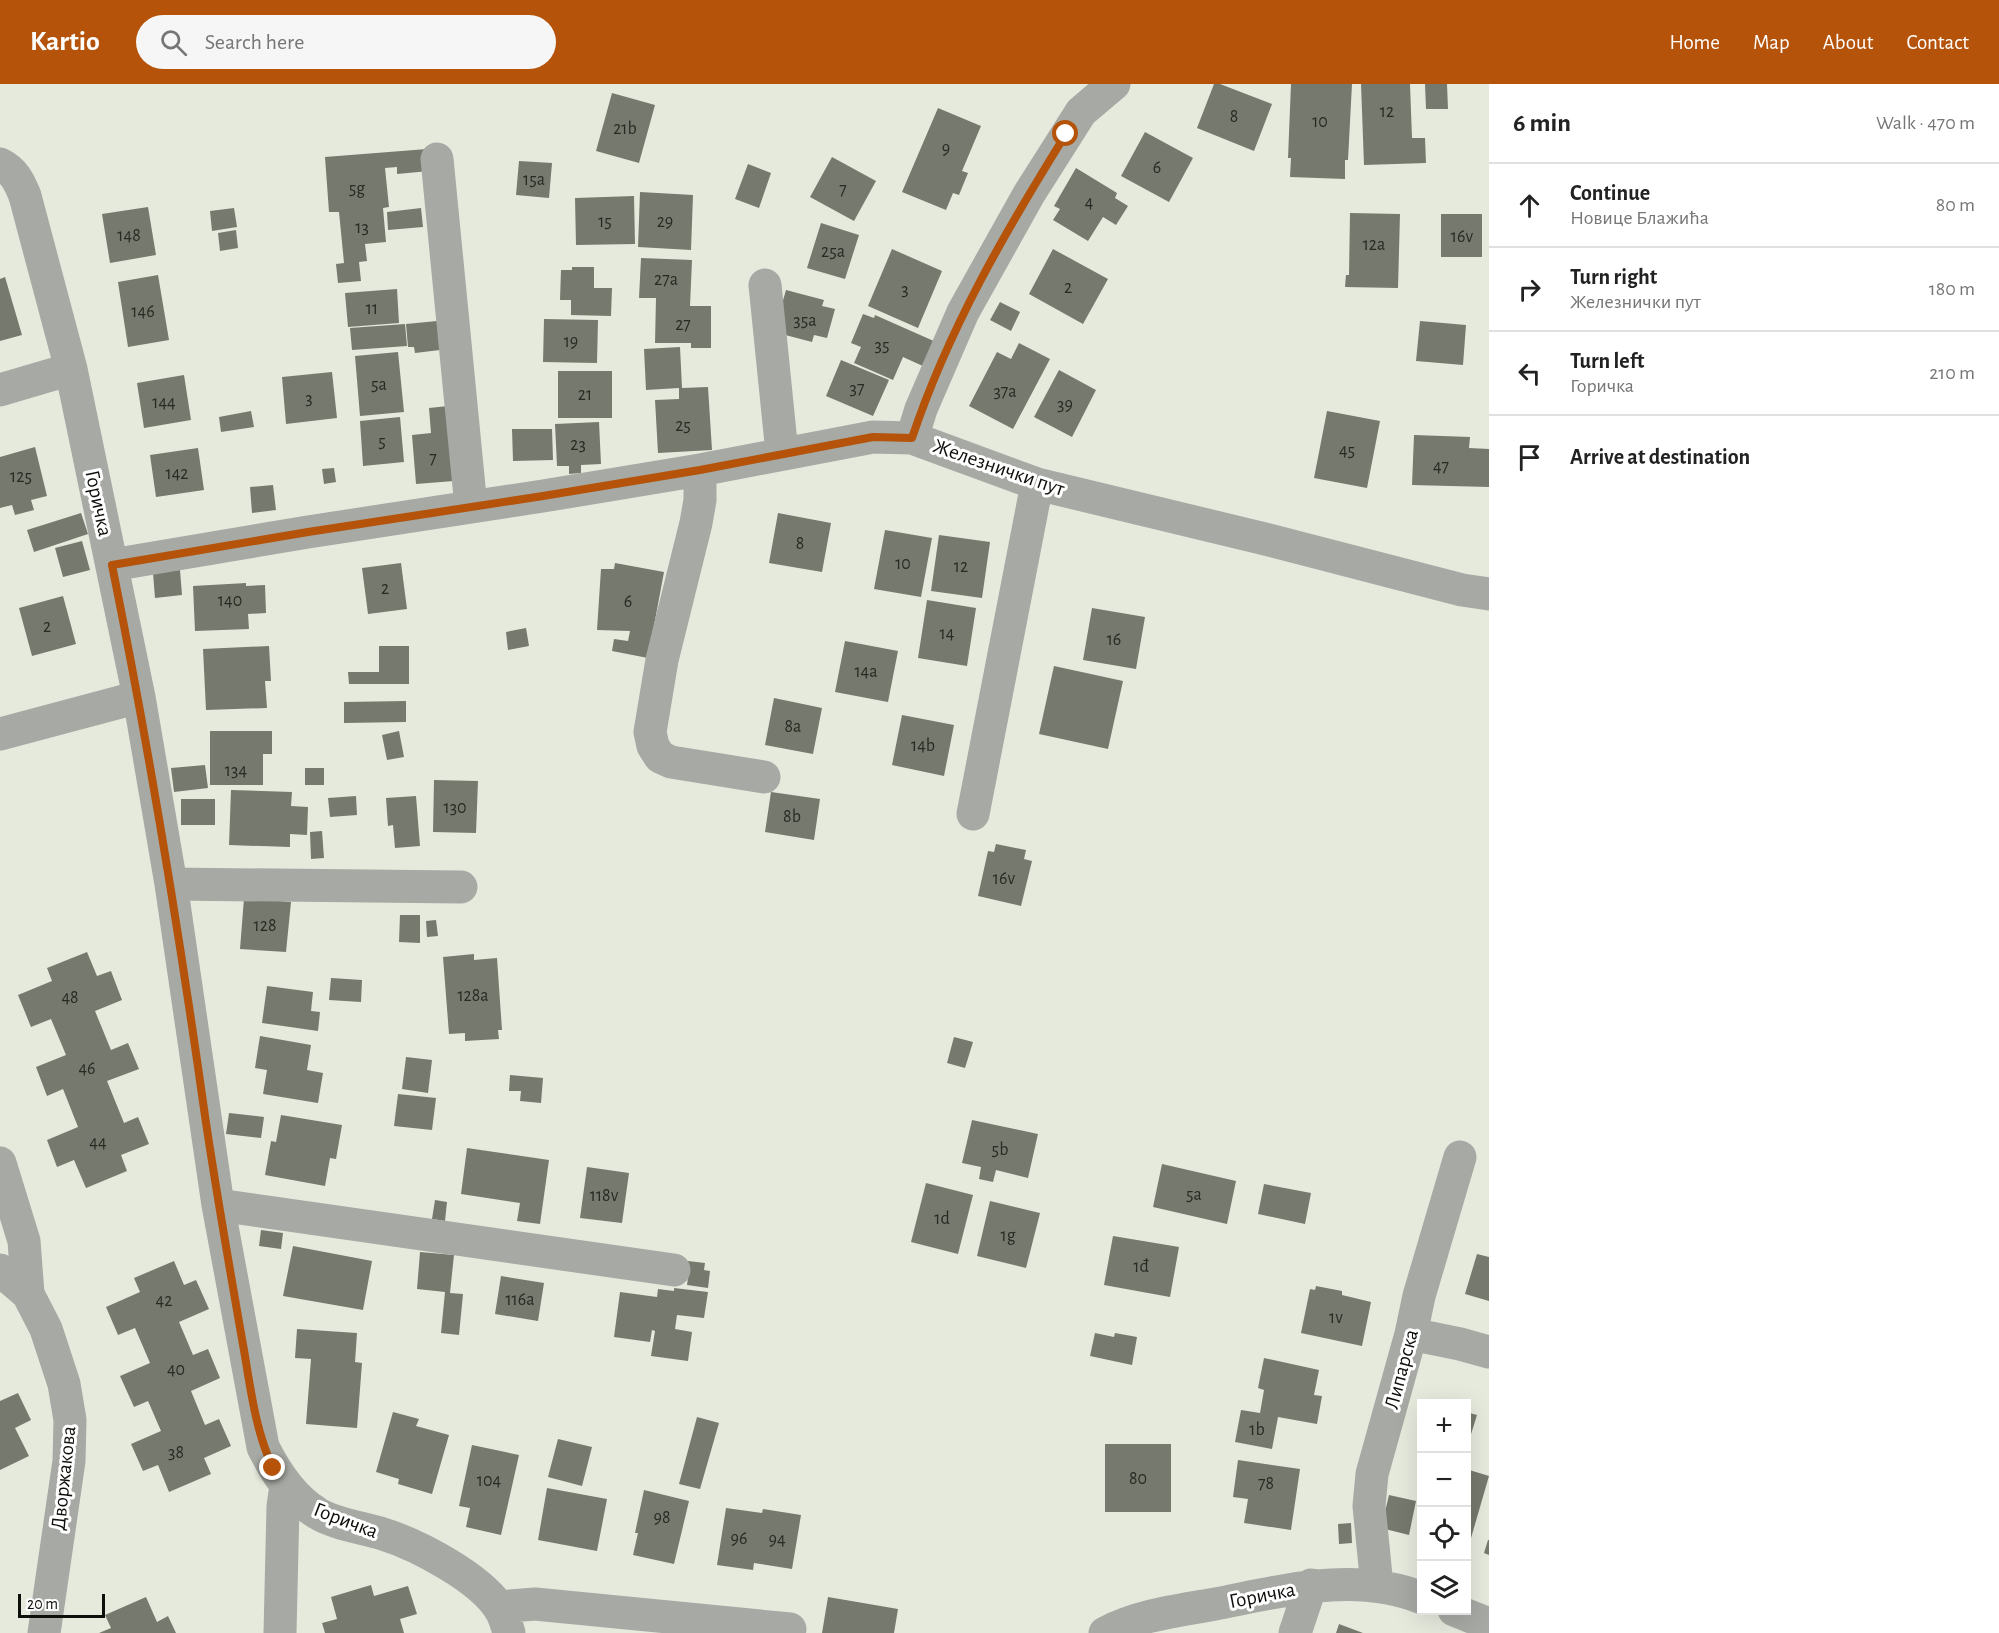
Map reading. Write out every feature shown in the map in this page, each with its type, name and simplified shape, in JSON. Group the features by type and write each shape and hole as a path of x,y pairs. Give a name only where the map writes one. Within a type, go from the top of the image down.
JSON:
{"street":[{"path":"912,438 921,409 963,312 1029,194 1081,112 1114,84"},
{"path":"437,159 471,507"},
{"name":"Горичка","path":"0,164 18,178 25,196 71,369 139,697 171,884 218,1205 263,1447 273,1468 300,1501 319,1515 392,1537 428,1553 481,1587 505,1622 520,1604 535,1604 790,1629"},
{"path":"765,285 782,453"},
{"path":"0,390 71,369"},
{"name":"Железнички пут","path":"112,565 700,470 873,437 912,438 1037,484 1265,539 1462,590 1489,594"},
{"path":"700,470 700,500 696,523 662,660 650,732 653,746 660,757 671,762 764,777"},
{"path":"973,814 1037,484"},
{"path":"0,734 139,697"},
{"path":"171,884 461,887"},
{"name":"Липарска","path":"1377,1586 1369,1506 1372,1474 1411,1334 1419,1296 1460,1157"},
{"path":"0,1163 24,1241 28,1294"},
{"path":"218,1205 674,1270"},
{"name":"Дворжакова","path":"0,1270 28,1294 46,1329 64,1384 70,1420 69,1461 44,1633"},
{"path":"1411,1334 1489,1352"},
{"path":"280,1633 283,1506 286,1486"},
{"path":"1295,1633 1311,1586"},
{"name":"Горичка","path":"1105,1633 1140,1618 1311,1586 1377,1586 1417,1597"},
{"path":"1465,1615 1489,1624"}],"building":[{"path":"1214,84 1220,84 1272,104 1254,151 1197,128"},
{"path":"1291,84 1352,84 1345,179 1290,177 1291,158 1288,158"},
{"path":"1361,84 1410,84 1412,138 1425,138 1426,163 1364,165"},
{"path":"1425,84 1447,84 1448,109 1426,109"},
{"path":"612,93 655,105 639,163 596,151"},
{"path":"938,108 981,126 962,171 968,173 959,195 953,193 946,210 902,192"},
{"path":"1145,132 1193,158 1169,202 1121,176"},
{"path":"427,149 429,171 397,174 397,167 385,168 389,207 383,208 386,242 365,244 367,261 359,262 361,281 338,283 336,264 344,263 339,212 329,212 325,157"},
{"path":"832,157 876,181 854,221 810,197"},
{"path":"519,161 552,163 549,198 516,195"},
{"path":"748,164 771,173 759,208 735,199"},
{"path":"1076,168 1117,193 1115,198 1128,206 1116,225 1103,217 1088,241 1053,220 1060,209 1054,206"},
{"path":"640,192 693,195 691,250 638,247"},
{"path":"634,196 635,244 576,245 575,198"},
{"path":"148,207 156,255 110,263 102,214"},
{"path":"234,208 237,227 212,231 210,211"},
{"path":"421,208 423,227 388,230 387,212"},
{"path":"1350,213 1400,214 1398,288 1345,287 1346,275 1349,275"},
{"path":"1441,214 1482,214 1482,257 1441,257"},
{"path":"821,223 859,235 845,279 807,268"},
{"path":"236,230 238,248 220,251 218,233"},
{"path":"892,249 942,271 918,328 868,306"},
{"path":"1053,249 1108,279 1083,324 1029,294"},
{"path":"641,258 692,260 690,306 711,306 711,348 691,348 691,343 655,343 656,298 639,298"},
{"path":"572,267 594,267 594,288 612,288 611,316 571,315 571,300 560,300 561,270 572,270"},
{"path":"158,275 169,340 128,347 118,282"},
{"path":"5,277 22,335 0,341 0,279"},
{"path":"397,289 399,323 348,327 345,293"},
{"path":"786,290 824,300 822,306 835,309 827,338 814,335 812,342 774,332"},
{"path":"1000,302 1020,312 1011,331 990,320"},
{"path":"863,314 874,318 875,315 936,342 925,367 903,357 893,380 854,363 861,347 851,343"},
{"path":"544,319 598,320 597,363 543,362"},
{"path":"437,321 440,350 415,353 414,347 408,347 406,324"},
{"path":"1420,321 1466,325 1463,365 1416,361"},
{"path":"405,324 407,346 352,350 350,328"},
{"path":"1019,343 1050,359 1013,429 969,406 997,352 1011,359"},
{"path":"680,347 682,388 708,387 712,450 658,453 655,400 679,399 679,388 646,390 644,349"},
{"path":"398,352 404,412 360,416 355,356"},
{"path":"841,360 889,380 873,416 826,396"},
{"path":"1059,370 1096,390 1072,437 1034,417"},
{"path":"558,371 612,371 612,418 558,418"},
{"path":"332,372 337,418 286,424 282,377"},
{"path":"184,375 191,420 144,428 137,383"},
{"path":"448,406 454,481 416,484 412,435 431,433 429,408"},
{"path":"251,411 254,427 221,432 219,417"},
{"path":"1327,411 1380,421 1367,488 1314,478"},
{"path":"400,417 404,462 363,466 360,421"},
{"path":"599,422 601,464 581,465 581,473 569,474 569,466 557,466 555,424"},
{"path":"512,429 552,429 553,460 513,461"},
{"path":"1414,435 1470,437 1469,448 1489,449 1489,487 1412,485"},
{"path":"35,447 47,496 31,500 34,510 15,515 12,505 0,508 0,457"},
{"path":"198,448 204,490 156,497 150,455"},
{"path":"334,468 336,482 324,484 322,469"},
{"path":"273,485 276,510 252,513 250,487"},
{"path":"81,513 88,534 34,552 27,530"},
{"path":"778,513 831,523 822,572 769,563"},
{"path":"885,530 932,538 921,597 874,589"},
{"path":"939,535 990,542 982,598 931,591"},
{"path":"82,541 90,570 63,577 55,548"},
{"path":"401,563 407,609 368,614 362,568"},
{"path":"615,563 664,572 648,658 612,651 614,639 628,641 630,631 597,630 601,569 614,569"},
{"path":"180,570 182,595 155,598 153,573"},
{"path":"246,583 246,586 265,585 266,613 248,614 249,629 195,631 193,586"},
{"path":"63,596 76,644 32,656 19,608"},
{"path":"927,600 976,608 967,666 918,658"},
{"path":"1092,608 1145,617 1136,669 1083,660"},
{"path":"526,628 529,646 508,650 506,632"},
{"path":"845,641 898,651 888,702 835,692"},
{"path":"269,646 271,681 265,681 267,708 206,710 203,649"},
{"path":"379,646 409,646 409,684 349,684 348,672 379,672"},
{"path":"1054,666 1123,681 1108,749 1039,734"},
{"path":"774,698 822,708 813,754 765,745"},
{"path":"406,701 406,722 344,723 344,702"},
{"path":"902,715 954,725 944,776 892,765"},
{"path":"210,731 272,731 272,754 263,754 263,785 210,785"},
{"path":"399,731 404,757 387,760 382,735"},
{"path":"205,765 208,788 174,792 171,768"},
{"path":"305,768 324,768 324,785 305,785"},
{"path":"434,780 478,781 476,833 433,832"},
{"path":"231,790 292,792 291,806 308,807 307,835 290,834 290,847 229,845"},
{"path":"771,792 820,799 814,840 765,832"},
{"path":"356,796 357,815 330,817 328,798"},
{"path":"416,796 420,846 395,848 393,825 388,826 386,798"},
{"path":"181,799 215,799 215,825 181,825"},
{"path":"322,831 324,858 311,859 310,832"},
{"path":"996,844 1026,850 1024,859 1032,861 1021,906 978,896 988,851 994,852"},
{"path":"244,898 291,902 286,952 240,949"},
{"path":"400,915 420,915 420,943 399,942"},
{"path":"436,920 438,936 427,937 426,921"},
{"path":"87,952 97,976 111,971 122,1000 95,1011 111,1050 128,1043 139,1069 107,1081 124,1123 138,1117 149,1144 121,1155 127,1171 86,1188 74,1160 57,1167 47,1140 78,1127 63,1089 47,1096 36,1067 66,1055 51,1019 31,1027 18,995 52,981 47,968"},
{"path":"474,954 474,960 497,958 502,1030 498,1030 499,1039 465,1041 465,1033 449,1034 443,957"},
{"path":"331,978 362,980 361,1002 329,1000"},
{"path":"267,986 313,992 311,1011 320,1012 318,1031 262,1023"},
{"path":"260,1036 311,1045 307,1070 323,1073 318,1103 263,1094 267,1070 255,1068"},
{"path":"954,1037 973,1042 965,1068 947,1063"},
{"path":"406,1057 432,1060 428,1093 402,1089"},
{"path":"510,1075 543,1078 541,1103 520,1101 521,1091 509,1091"},
{"path":"398,1094 436,1098 432,1130 394,1126"},
{"path":"229,1113 264,1117 261,1138 226,1134"},
{"path":"281,1115 342,1125 336,1159 330,1158 325,1186 265,1175 271,1141 276,1142"},
{"path":"972,1120 1038,1134 1028,1178 996,1170 993,1182 979,1179 981,1167 962,1163"},
{"path":"467,1148 549,1160 540,1224 517,1221 520,1203 461,1194"},
{"path":"1162,1164 1236,1181 1227,1224 1153,1207"},
{"path":"587,1167 629,1173 622,1223 580,1218"},
{"path":"926,1183 973,1195 958,1254 911,1242"},
{"path":"1264,1184 1311,1193 1305,1224 1258,1214"},
{"path":"435,1200 447,1202 445,1221 432,1219"},
{"path":"990,1201 1040,1213 1026,1268 977,1256"},
{"path":"261,1230 283,1233 281,1249 259,1246"},
{"path":"1113,1236 1179,1247 1170,1297 1104,1285"},
{"path":"293,1246 372,1261 363,1310 283,1296"},
{"path":"420,1252 454,1255 450,1293 463,1294 459,1335 441,1333 445,1292 417,1289"},
{"path":"1477,1254 1489,1257 1489,1301 1465,1294"},
{"path":"174,1261 184,1285 196,1280 209,1309 179,1322 193,1355 208,1349 220,1378 191,1391 205,1425 219,1419 231,1446 204,1458 211,1474 169,1492 158,1465 143,1471 131,1444 161,1431 148,1401 134,1407 120,1376 150,1363 135,1328 118,1335 106,1307 140,1292 134,1278"},
{"path":"688,1261 705,1263 704,1270 710,1271 708,1288 687,1285"},
{"path":"501,1276 544,1283 538,1321 495,1314"},
{"path":"1316,1286 1342,1291 1342,1295 1371,1302 1362,1346 1301,1333 1310,1289 1315,1290"},
{"path":"674,1288 708,1292 704,1318 677,1315 675,1329 692,1332 688,1361 651,1356 655,1331 652,1330 650,1342 614,1337 620,1292 657,1297 658,1289 674,1291"},
{"path":"297,1329 357,1333 355,1362 362,1363 357,1428 306,1424 311,1359 295,1358"},
{"path":"1095,1333 1114,1337 1115,1333 1137,1337 1132,1365 1090,1356"},
{"path":"1264,1358 1319,1370 1314,1395 1322,1396 1317,1424 1278,1417 1272,1449 1235,1442 1241,1410 1260,1413 1264,1390 1258,1388"},
{"path":"18,1393 31,1420 15,1428 29,1456 0,1470 0,1401"},
{"path":"393,1412 419,1419 416,1426 449,1435 432,1494 398,1484 399,1479 376,1472"},
{"path":"1471,1413 1477,1415 1471,1434"},
{"path":"697,1417 719,1423 700,1489 679,1484"},
{"path":"558,1439 592,1447 582,1486 548,1477"},
{"path":"1105,1444 1171,1444 1171,1512 1105,1512"},
{"path":"472,1445 519,1455 501,1535 466,1527 470,1508 459,1506"},
{"path":"1238,1460 1300,1469 1291,1530 1244,1523 1248,1499 1233,1497"},
{"path":"1471,1471 1489,1476 1471,1538"},
{"path":"547,1488 607,1499 597,1551 538,1540"},
{"path":"644,1490 689,1501 674,1564 633,1555"},
{"path":"1389,1495 1416,1501 1409,1535 1381,1528"},
{"path":"726,1508 762,1513 763,1509 801,1515 792,1569 754,1563 753,1570 717,1565"},
{"path":"1351,1523 1352,1543 1339,1544 1338,1524"},
{"path":"1489,1540 1489,1555 1484,1553"},
{"path":"371,1585 374,1596 408,1586 417,1614 400,1619 404,1633 325,1633 322,1623 337,1619 331,1597"},
{"path":"146,1597 157,1622 168,1616 176,1633 99,1633 111,1628 105,1615"},
{"path":"828,1597 898,1609 894,1633 822,1633"},
{"path":"1339,1624 1363,1633 1336,1633"}],"route":[{"path":"273,1468 263,1447 253,1400 218,1205 171,884 139,697 112,565 700,470 873,437 912,438 921,409 963,312 1029,194 1066,134"}]}
